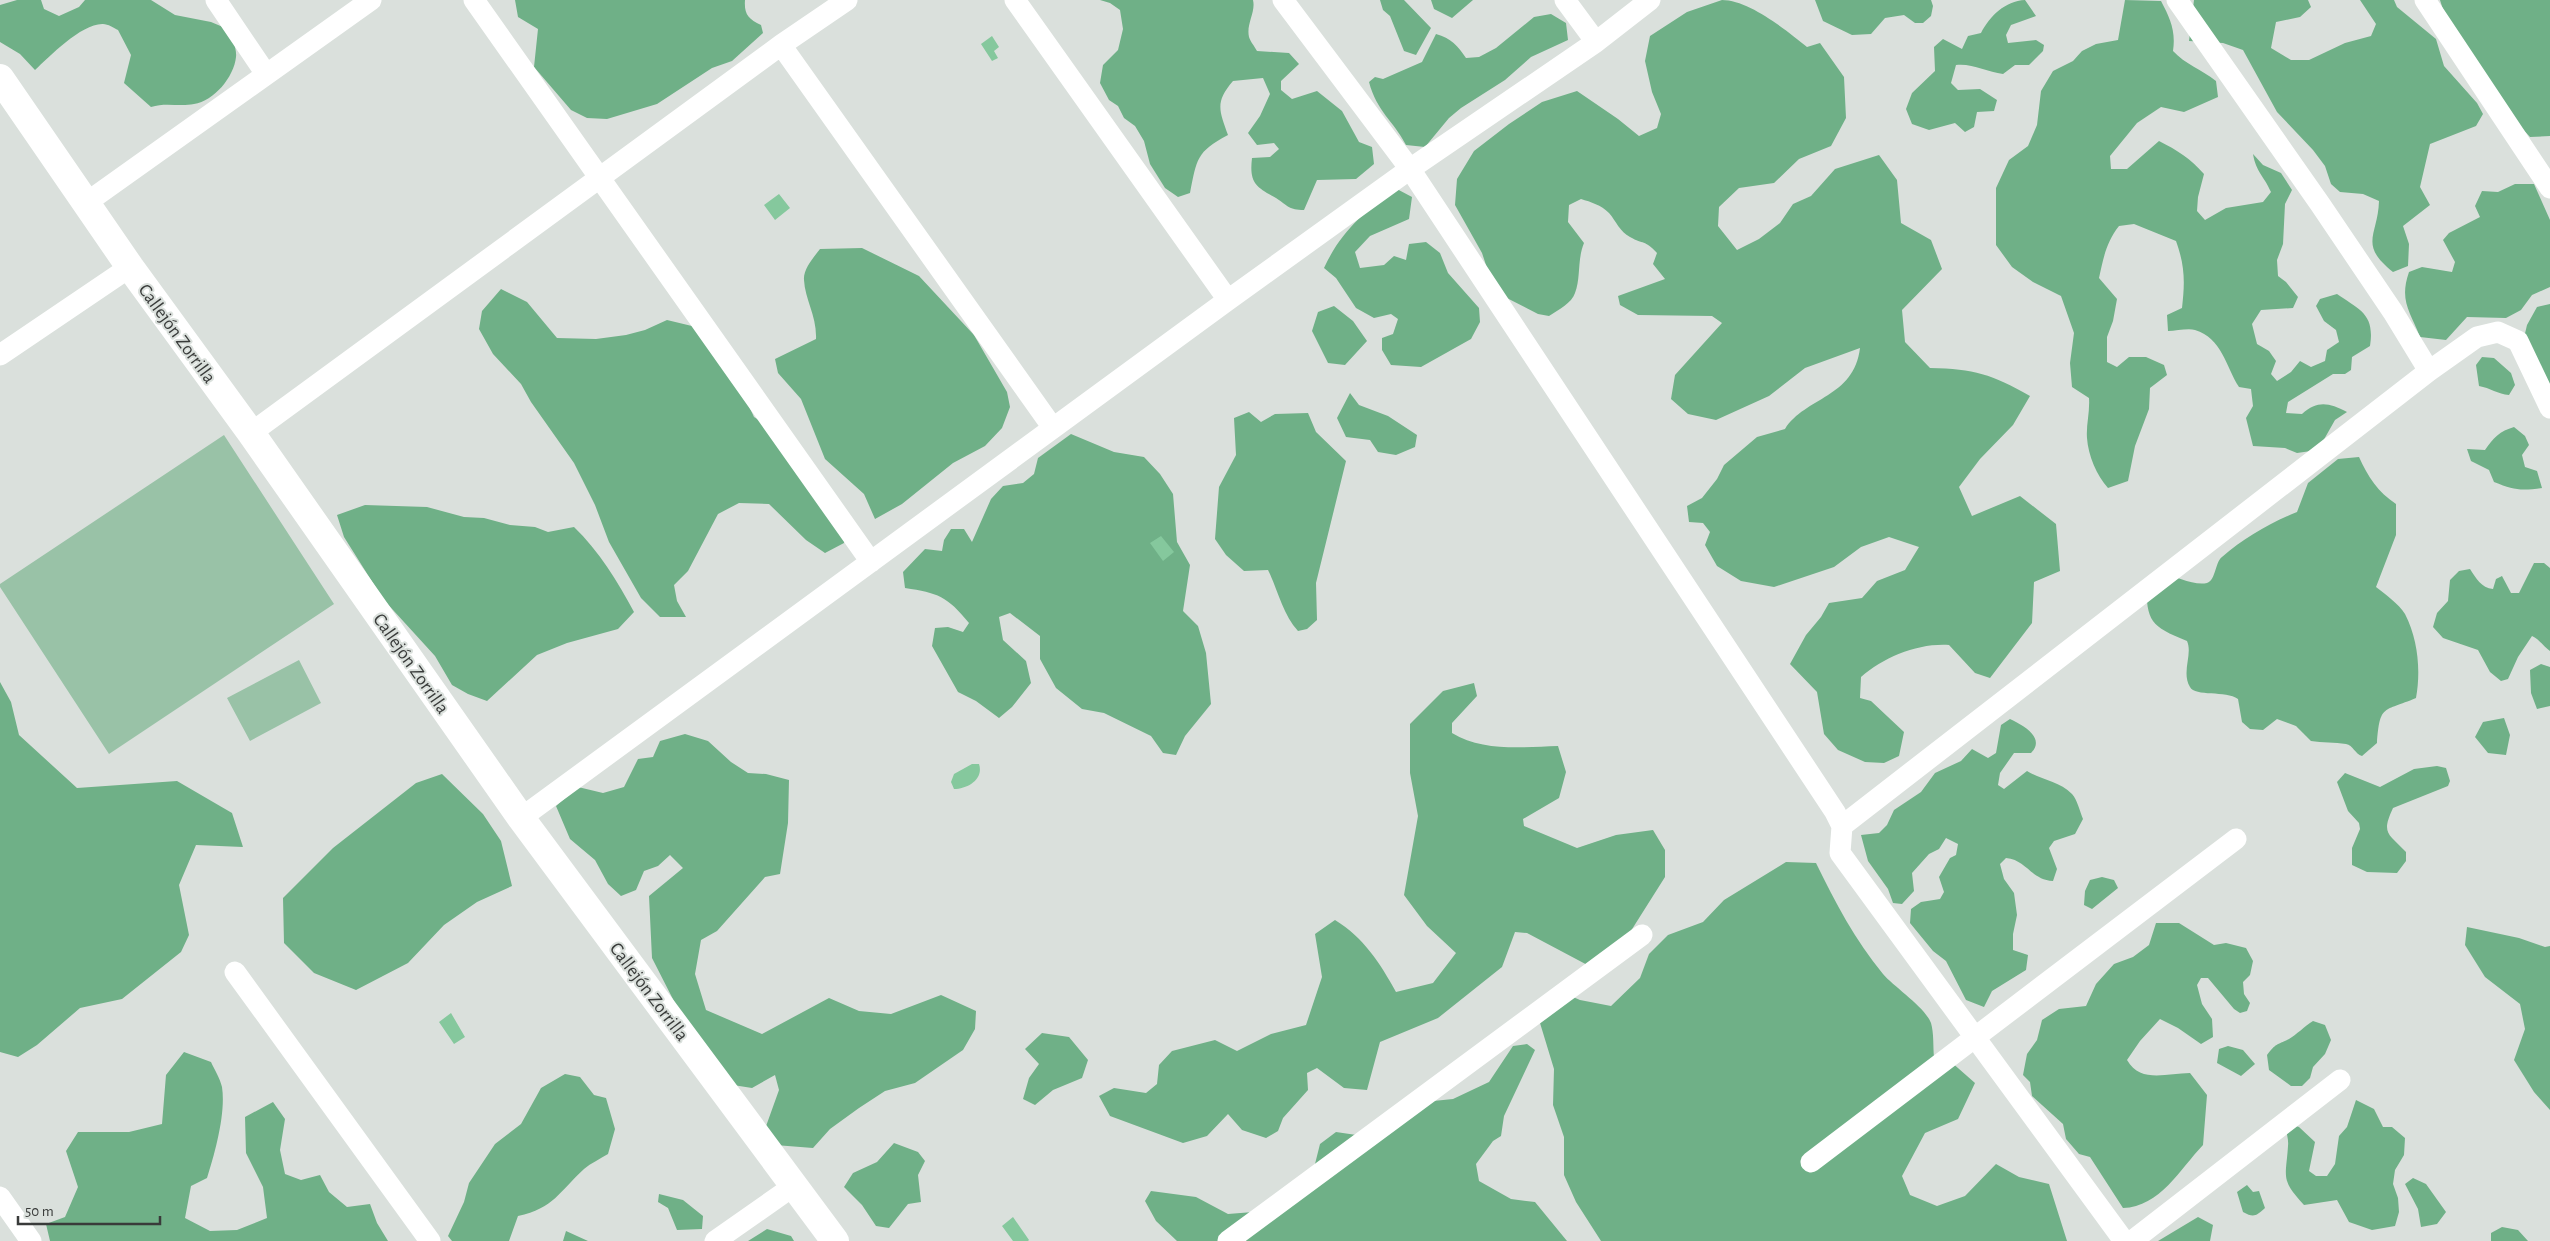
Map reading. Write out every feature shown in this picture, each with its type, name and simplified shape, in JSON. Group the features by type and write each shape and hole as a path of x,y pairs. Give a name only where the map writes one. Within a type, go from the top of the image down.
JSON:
{"street":[{"path":"216,0 266,74"},
{"path":"86,202 371,0"},
{"path":"474,0 871,562"},
{"path":"251,433 781,45 847,0"},
{"path":"1015,0 1228,300"},
{"path":"1284,0 1410,169 1842,826 1840,853 2124,1241"},
{"path":"1565,0 1596,42"},
{"path":"521,818 1228,300 1410,169 1596,42 1650,0"},
{"path":"2177,0 2393,312 2429,371"},
{"path":"2425,0 2550,188"},
{"path":"781,45 1053,428"},
{"name":"Callejón Zorrilla","path":"0,78 130,267 251,433 521,818 835,1241"},
{"path":"0,355 130,267"},
{"path":"1842,826 2429,371 2477,337 2498,332 2518,341 2550,408"},
{"path":"1811,1162 2236,839"},
{"path":"1228,1241 1642,935"},
{"path":"235,972 430,1241"},
{"path":"2132,1241 2340,1080"},
{"path":"715,1241 795,1185"},
{"path":"0,1197 31,1241"}],"shaded area":[{"path":"17,0 41,0 44,9 59,16 79,7 85,0 151,0 175,15 211,22 230,30 236,51 234,65 222,87 209,98 188,105 151,107 124,83 131,55 118,30 107,25 95,25 85,29 57,49 35,70 20,54 0,42 0,5"},
{"path":"515,0 745,0 745,9 748,15 753,21 761,25 763,33 732,61 712,68 657,104 607,119 587,118 571,110 534,67 538,29 518,17"},
{"path":"1100,0 1253,0 1254,5 1248,32 1257,51 1289,53 1299,64 1281,81 1281,90 1292,99 1317,91 1342,111 1359,142 1372,147 1374,164 1356,179 1317,180 1304,210 1289,207 1263,191 1253,179 1252,158 1270,157 1279,149 1274,143 1257,145 1248,133 1260,116 1270,94 1263,78 1233,81 1223,95 1220,106 1222,119 1228,135 1204,152 1194,172 1190,193 1178,197 1165,188 1150,164 1144,141 1135,126 1124,118 1118,106 1109,100 1100,83 1103,65 1118,50 1123,29 1120,10 1110,3"},
{"path":"1380,0 1404,0 1431,28 1416,55 1404,51 1390,16 1383,10"},
{"path":"1431,0 1473,0 1452,18 1434,9"},
{"path":"1722,0 1733,1 1755,10 1807,47 1820,43 1844,77 1846,118 1831,146 1799,159 1774,183 1739,188 1719,207 1718,226 1737,250 1759,239 1780,223 1793,204 1811,196 1835,169 1879,155 1897,180 1901,223 1931,240 1942,269 1902,310 1905,342 1930,368 1971,371 1982,374 2004,382 2030,396 2013,425 1980,459 1959,487 1972,516 2020,496 2056,524 2060,571 2034,582 2032,623 1990,678 1975,673 1949,645 1925,646 1902,653 1880,663 1861,677 1860,698 1871,701 1904,732 1899,756 1884,763 1865,762 1838,750 1824,734 1817,692 1790,664 1806,635 1821,617 1829,603 1862,598 1877,581 1905,570 1919,547 1889,537 1861,547 1834,567 1774,587 1741,581 1717,566 1705,545 1710,532 1703,523 1689,522 1687,506 1702,498 1717,479 1724,465 1757,437 1785,429 1804,410 1839,387 1849,377 1856,365 1860,348 1805,368 1769,396 1716,420 1688,414 1671,399 1675,375 1722,323 1712,316 1638,315 1620,305 1618,296 1665,279 1653,264 1657,253 1653,249 1627,235 1609,213 1599,206 1581,199 1569,205 1568,222 1584,243 1580,256 1577,287 1571,300 1560,309 1549,316 1538,314 1495,292 1482,253 1455,205 1457,179 1474,151 1542,102 1577,91 1639,136 1657,128 1661,114 1652,92 1645,61 1650,36 1687,12"},
{"path":"1815,0 1931,0 1933,6 1931,16 1923,23 1915,23 1904,15 1885,18 1871,34 1852,35 1823,21"},
{"path":"2025,0 2036,16 2011,25 2006,35 2008,43 2036,40 2044,45 2043,51 2029,65 2015,65 2003,74 1968,65 1956,65 1951,83 1958,90 1980,89 1997,100 1994,111 1977,112 1974,127 1965,132 1955,123 1929,130 1912,124 1906,109 1912,93 1935,71 1934,47 1943,39 1962,49 1968,36 1981,33 1994,15 2005,6"},
{"path":"2125,0 2161,1 2172,25 2174,37 2173,51 2183,60 2216,81 2218,97 2184,112 2161,107 2137,123 2110,156 2111,169 2127,169 2159,141 2166,144 2189,159 2204,174 2198,197 2197,211 2205,220 2226,208 2263,202 2271,192 2258,170 2253,154 2263,165 2281,173 2292,190 2285,204 2283,244 2277,260 2278,276 2286,282 2298,297 2293,308 2261,310 2252,324 2257,344 2269,351 2276,361 2271,374 2277,381 2291,372 2300,361 2311,367 2325,361 2327,350 2339,342 2336,330 2324,321 2316,306 2320,299 2337,294 2359,309 2368,320 2371,335 2370,346 2352,357 2351,370 2345,374 2333,374 2288,402 2286,413 2302,414 2313,407 2324,404 2347,412 2335,420 2318,450 2297,453 2285,448 2253,446 2246,418 2253,406 2251,389 2239,387 2217,346 2204,334 2192,329 2168,331 2167,315 2182,308 2183,299 2183,266 2176,241 2134,224 2119,226 2108,245 2099,278 2117,299 2113,321 2107,337 2107,362 2117,367 2129,357 2146,357 2164,365 2167,375 2150,388 2149,409 2135,446 2128,481 2108,488 2097,471 2089,451 2087,433 2089,398 2072,387 2070,363 2074,333 2061,296 2033,282 2012,267 1996,245 1996,188 2009,160 2028,146 2037,125 2041,91 2053,71 2073,61 2082,51 2096,44 2118,40"},
{"path":"2194,0 2308,0 2311,7 2300,17 2276,22 2271,48 2291,60 2309,60 2345,43 2371,36 2376,24 2360,0 2394,0 2397,7 2436,39 2444,66 2477,103 2483,114 2476,126 2430,144 2420,187 2430,205 2403,226 2409,244 2408,266 2393,272 2382,262 2373,246 2379,201 2363,194 2340,192 2331,184 2325,166 2313,150 2277,112 2243,50 2223,43 2189,41"},
{"path":"2440,0 2550,0 2550,136 2530,137 2509,114 2446,19"},
{"path":"1551,14 1566,23 1568,40 1531,57 1505,80 1461,108 1449,118 1425,147 1406,145 1376,101 1369,82 1375,77 1383,79 1422,62 1436,34 1454,43 1466,58 1479,57 1496,48 1534,17"},
{"path":"992,36 999,47 994,51 998,58 992,61 981,44"},
{"path":"2515,184 2534,184 2550,220 2550,287 2532,295 2521,310 2506,318 2467,317 2446,340 2420,337 2409,313 2405,298 2409,272 2422,267 2452,272 2455,262 2443,240 2449,233 2480,217 2475,206 2482,191 2498,192"},
{"path":"1395,188 1412,197 1409,219 1370,236 1355,252 1360,268 1384,265 1394,256 1406,260 1409,244 1426,242 1440,253 1448,273 1479,308 1480,322 1471,339 1421,367 1391,365 1382,350 1382,338 1393,334 1398,319 1391,314 1374,318 1356,308 1336,278 1324,268 1346,233 1363,215"},
{"path":"779,194 790,208 775,220 764,205"},
{"path":"862,248 919,276 974,335 1007,392 1010,407 1002,428 985,446 953,463 902,504 875,519 864,494 825,459 801,399 778,373 775,359 816,339 815,323 804,280 809,263 820,249"},
{"path":"501,289 527,302 557,338 596,339 626,335 645,330 667,320 696,327 740,387 754,417 780,433 846,530 844,543 825,553 806,540 769,504 739,503 718,514 688,571 674,585 677,601 686,617 660,617 641,598 609,542 595,505 574,463 531,402 521,384 493,354 479,329 482,311"},
{"path":"2550,304 2550,390 2519,359 2527,325 2537,307"},
{"path":"1334,306 1353,321 1367,341 1345,365 1328,363 1312,331 1318,312"},
{"path":"2482,357 2494,358 2511,373 2515,385 2509,395 2479,386 2476,365"},
{"path":"1350,393 1359,405 1388,416 1417,435 1415,447 1396,455 1378,452 1370,440 1346,437 1337,418"},
{"path":"1249,412 1261,422 1275,414 1308,413 1316,432 1346,461 1316,583 1317,620 1307,629 1298,631 1288,618 1268,570 1244,571 1226,555 1215,539 1219,487 1236,455 1234,418"},
{"path":"2514,427 2525,436 2529,445 2522,455 2525,467 2537,471 2542,488 2517,489 2501,485 2494,482 2489,470 2471,461 2467,449 2485,450 2497,436"},
{"path":"1071,434 1114,452 1144,457 1160,474 1173,494 1177,542 1190,565 1183,611 1198,626 1206,653 1211,704 1185,736 1176,755 1163,753 1151,736 1104,713 1082,709 1056,688 1040,659 1040,636 1010,613 999,617 1003,640 1026,661 1031,683 1012,707 999,718 976,701 958,692 932,646 935,628 948,627 963,632 969,623 948,601 941,597 905,588 903,572 925,549 942,551 944,540 951,529 964,529 972,542 991,499 1003,486 1023,483 1034,474 1038,458"},
{"path":"224,435 334,604 109,754 0,587 0,584"},
{"path":"2359,457 2374,484 2396,504 2396,535 2376,587 2396,603 2405,614 2416,644 2418,666 2416,698 2385,711 2380,721 2377,743 2362,756 2346,744 2311,741 2296,726 2277,719 2263,730 2250,729 2242,722 2238,699 2233,696 2193,690 2190,687 2187,675 2189,652 2187,641 2165,631 2153,621 2148,606 2146,583 2162,573 2190,582 2207,583 2212,578 2220,559 2230,550 2258,531 2297,512 2308,483 2338,459"},
{"path":"365,505 427,507 464,517 484,518 510,525 535,527 548,532 574,527 592,546 607,567 634,612 618,629 567,643 537,655 487,701 468,694 452,685 435,656 383,599 344,537 337,515"},
{"path":"1161,536 1174,552 1163,561 1150,543"},
{"path":"2534,563 2544,563 2550,568 2550,651 2532,636 2518,657 2508,679 2501,681 2490,672 2478,650 2443,638 2433,627 2437,613 2448,601 2450,580 2459,571 2470,569 2482,585 2493,589 2496,579 2502,576 2511,593 2519,593"},
{"path":"299,660 321,703 250,741 227,698"},
{"path":"2541,664 2550,667 2550,706 2537,709 2531,693 2530,670"},
{"path":"0,682 11,702 19,735 77,788 177,781 232,813 243,847 196,845 179,885 189,935 181,952 122,999 80,1008 37,1045 18,1057 0,1052"},
{"path":"1474,683 1477,696 1452,723 1452,733 1464,739 1490,746 1558,746 1566,772 1559,798 1523,819 1524,826 1577,848 1616,835 1653,830 1665,850 1665,877 1622,945 1593,968 1527,933 1515,932 1502,967 1438,1018 1380,1042 1367,1090 1344,1088 1317,1068 1307,1073 1308,1090 1283,1118 1278,1131 1266,1138 1242,1130 1228,1114 1207,1136 1183,1143 1110,1116 1099,1096 1114,1088 1146,1093 1157,1084 1159,1065 1172,1051 1215,1040 1237,1051 1271,1034 1306,1025 1322,977 1315,934 1335,920 1363,943 1384,971 1396,992 1433,983 1456,953 1427,926 1404,895 1418,816 1410,773 1410,724 1443,691"},
{"path":"2504,718 2510,735 2506,755 2488,753 2475,737 2483,722"},
{"path":"2010,719 2026,728 2036,742 2031,753 2014,753 2000,773 1998,785 2004,789 2027,771 2056,783 2072,794 2083,819 2075,834 2054,841 2049,848 2057,869 2053,881 2039,877 2019,862 2013,860 2006,858 2000,864 2004,879 2014,893 2017,915 2013,934 2013,950 2028,955 2026,970 1992,991 1984,1007 1966,1000 1946,961 1933,951 1910,923 1911,909 1921,902 1940,899 1944,892 1939,877 1950,858 1956,855 1958,844 1946,838 1939,849 1929,854 1912,873 1914,891 1902,904 1893,903 1888,889 1868,861 1861,835 1879,833 1887,825 1894,810 1921,792 1935,773 1961,761 1972,749 1988,758 1996,753 2001,725"},
{"path":"685,734 708,741 731,762 748,773 766,774 789,780 788,823 780,874 765,877 717,931 701,940 695,974 706,1010 762,1034 829,998 859,1011 891,1014 941,995 976,1011 975,1029 963,1050 915,1083 885,1091 830,1129 813,1148 775,1145 765,1129 779,1090 775,1075 752,1088 733,1085 679,1011 652,958 649,896 683,868 670,855 658,866 644,871 636,890 621,896 608,884 595,860 570,839 556,806 578,787 603,793 624,787 638,759 653,757 660,741"},
{"path":"972,764 979,764 980,769 977,779 965,787 954,789 951,782 954,774"},
{"path":"2437,766 2446,768 2450,781 2448,786 2393,808 2389,817 2387,823 2388,833 2406,852 2406,861 2397,873 2367,872 2352,865 2352,848 2360,829 2359,823 2348,811 2337,782 2345,773 2380,787 2414,769"},
{"path":"442,774 483,814 501,841 512,886 477,902 444,925 408,963 356,990 314,973 284,943 283,898 333,848 416,783"},
{"path":"1786,862 1816,863 1863,948 1883,974 1923,1010 1928,1017 1932,1027 1934,1057 1950,1061 1975,1083 1958,1119 1925,1133 1902,1176 1910,1195 1937,1206 1965,1196 1996,1164 2019,1177 2049,1184 2067,1241 1601,1241 1576,1202 1564,1175 1564,1137 1553,1105 1554,1069 1540,1023 1557,990 1580,1000 1611,1006 1640,978 1649,954 1668,935 1703,922 1724,900"},
{"path":"2102,877 2114,880 2118,888 2092,909 2084,905 2085,891 2090,880"},
{"path":"2156,923 2179,923 2214,945 2226,943 2246,948 2253,961 2250,975 2243,982 2244,994 2250,1003 2247,1011 2240,1013 2234,1009 2208,978 2201,978 2197,985 2202,1004 2212,1019 2213,1037 2201,1044 2178,1028 2160,1019 2140,1041 2127,1060 2133,1067 2147,1075 2190,1073 2207,1095 2203,1145 2159,1194 2136,1206 2123,1208 2090,1157 2079,1154 2066,1139 2063,1124 2032,1096 2030,1082 2023,1075 2027,1054 2037,1040 2042,1020 2059,1009 2086,1006 2096,984 2114,964 2133,957 2149,945"},
{"path":"2467,927 2519,938 2545,947 2550,946 2550,1110 2534,1092 2514,1060 2525,1029 2520,1004 2485,977 2465,945"},
{"path":"451,1013 465,1037 454,1044 439,1022"},
{"path":"2313,1021 2325,1025 2331,1040 2325,1054 2313,1067 2310,1078 2302,1086 2291,1086 2269,1070 2267,1055 2275,1046 2292,1037"},
{"path":"1042,1033 1069,1037 1088,1060 1082,1078 1053,1090 1035,1105 1023,1099 1029,1078 1039,1064 1025,1049"},
{"path":"1527,1044 1535,1050 1504,1116 1501,1136 1493,1141 1476,1164 1479,1181 1511,1199 1535,1202 1567,1241 1177,1241 1156,1221 1145,1201 1151,1191 1196,1197 1228,1214 1277,1210 1310,1184 1320,1144 1336,1132 1370,1137 1404,1104 1453,1099 1489,1082 1513,1046"},
{"path":"2228,1046 2243,1050 2255,1064 2241,1076 2217,1063 2219,1049"},
{"path":"184,1052 211,1062 221,1084 223,1097 219,1133 207,1178 191,1186 185,1218 210,1231 237,1230 267,1218 263,1187 246,1153 245,1117 273,1102 285,1119 280,1150 285,1174 301,1180 320,1175 329,1192 347,1207 370,1204 377,1223 388,1241 50,1241 46,1224 65,1217 78,1187 66,1151 78,1132 129,1132 162,1124 166,1075"},
{"path":"565,1074 580,1077 594,1095 606,1098 615,1129 608,1154 584,1169 548,1204 530,1213 518,1216 509,1241 452,1241 448,1236 464,1202 469,1183 495,1144 521,1124 541,1088"},
{"path":"2356,1100 2374,1109 2383,1127 2392,1127 2405,1138 2404,1155 2395,1170 2393,1184 2398,1198 2399,1212 2395,1226 2372,1230 2349,1222 2337,1200 2304,1205 2291,1189 2286,1178 2287,1123 2299,1127 2315,1142 2309,1171 2316,1176 2327,1176 2335,1164 2339,1136 2347,1127"},
{"path":"894,1143 918,1152 925,1161 918,1175 921,1202 908,1204 889,1228 876,1226 862,1205 844,1187 853,1173 877,1162"},
{"path":"2413,1178 2426,1184 2446,1212 2437,1224 2421,1227 2418,1209 2405,1184"},
{"path":"2247,1185 2253,1192 2259,1191 2265,1208 2255,1215 2243,1212 2237,1192"},
{"path":"659,1194 683,1200 703,1216 702,1229 677,1230 668,1208 658,1202"},
{"path":"1013,1217 1028,1241 1013,1241 1002,1226"},
{"path":"2198,1217 2213,1225 2210,1241 2158,1241"},
{"path":"2502,1227 2518,1230 2528,1241 2491,1241 2491,1233"},
{"path":"767,1229 791,1236 794,1241 748,1241"},
{"path":"566,1231 588,1241 563,1241"}]}
